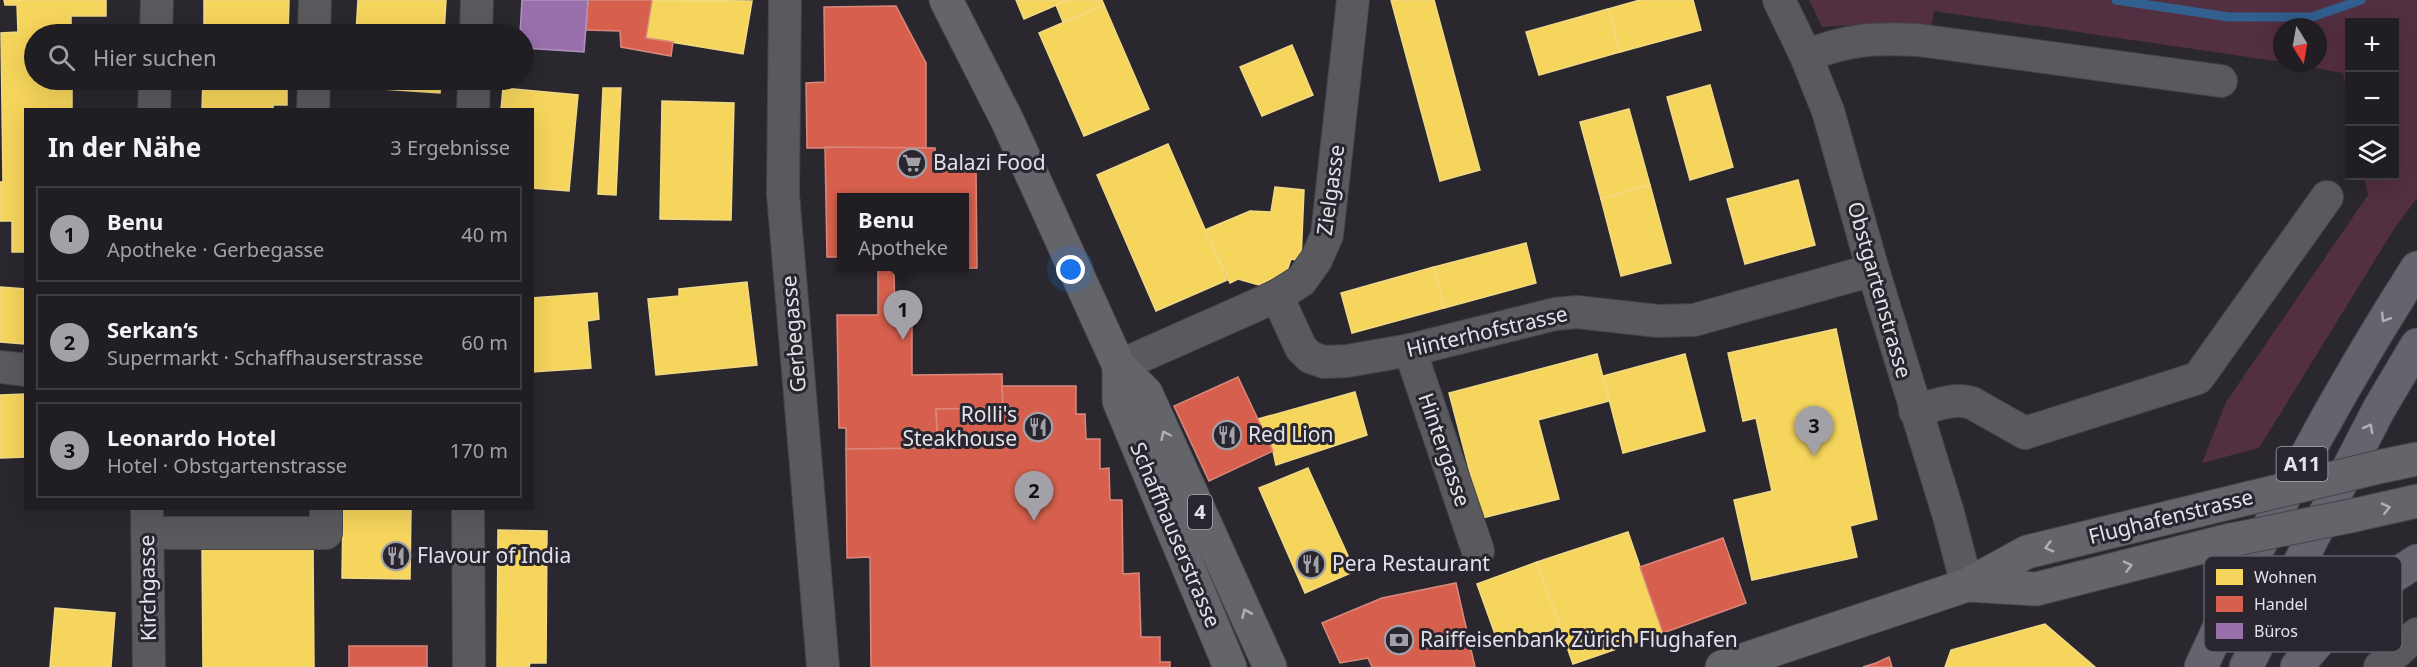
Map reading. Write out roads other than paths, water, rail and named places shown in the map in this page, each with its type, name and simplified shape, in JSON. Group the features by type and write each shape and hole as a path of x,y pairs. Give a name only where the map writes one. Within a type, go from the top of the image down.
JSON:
{"highway":[{"name":"A11","path":"2254,556 2339,395 2417,268"},
{"name":"A11","path":"2303,556 2363,438 2417,345"},
{"path":"2402,570 2417,561"},
{"name":"A11","path":"2201,667 2208,652"},
{"name":"A11","path":"2246,667 2254,652"},
{"path":"2297,667 2308,652"}],"main road":[{"name":"Schaffhauserstrasse","path":"946,0 1007,120 1119,366 1146,393 1270,667"},
{"name":"Schaffhauserstrasse","path":"1119,366 1119,401 1230,667"},
{"name":"Flughafenstrasse","path":"1722,667 1967,585 2027,552 2417,459"},
{"name":"Flughafenstrasse","path":"1967,585 2036,588 2226,541 2417,501"}],"street":[{"path":"156,24 157,0"},
{"path":"314,24 315,0"},
{"path":"476,24 477,0"},
{"name":"Gerbegasse","path":"785,0 783,194 823,667"},
{"name":"Zielgasse","path":"1119,366 1277,296 1301,280 1316,260 1327,235 1353,0"},
{"name":"Obstgartenstrasse","path":"1779,0 1806,56 1828,111 1915,411 1945,501 1967,585"},
{"path":"1806,56 1831,46 1872,38 1918,40 2221,81"},
{"path":"154,108 155,90"},
{"path":"313,108 314,90"},
{"path":"473,108 474,90"},
{"path":"1915,411 1953,400 1962,400 1972,403 2025,432 2198,378 2326,197"},
{"name":"Hinterhofstrasse","path":"1277,296 1301,348 1310,357 1324,362 1347,361 1410,350 1555,314 1577,312 1658,321 1694,320 1873,270"},
{"name":"Hintergasse","path":"1410,350 1478,551"},
{"path":"0,367 24,370"},
{"name":"Kirchgasse","path":"147,510 150,667"},
{"path":"167,533 326,533 326,510"},
{"path":"468,510 469,667"},
{"path":"2402,647 2417,634"},
{"path":"2380,667 2397,652"}],"waterway":[{"path":"2116,0 2229,17 2312,17 2361,0"}],"place":[{"name":"Balazi Food","path":"912,163"},
{"name":"Benu","path":"903,340"},
{"name":"Rolli's Steakhouse","path":"1038,427"},
{"name":"Red Lion","path":"1227,435"},
{"name":"Leonardo Hotel","path":"1814,456"},
{"name":"Serkan‘s","path":"1034,521"},
{"name":"Flavour of India","path":"396,556"},
{"name":"Pera Restaurant","path":"1311,564"},
{"name":"Raiffeisenbank Zürich Flughafen","path":"1399,640"}]}
